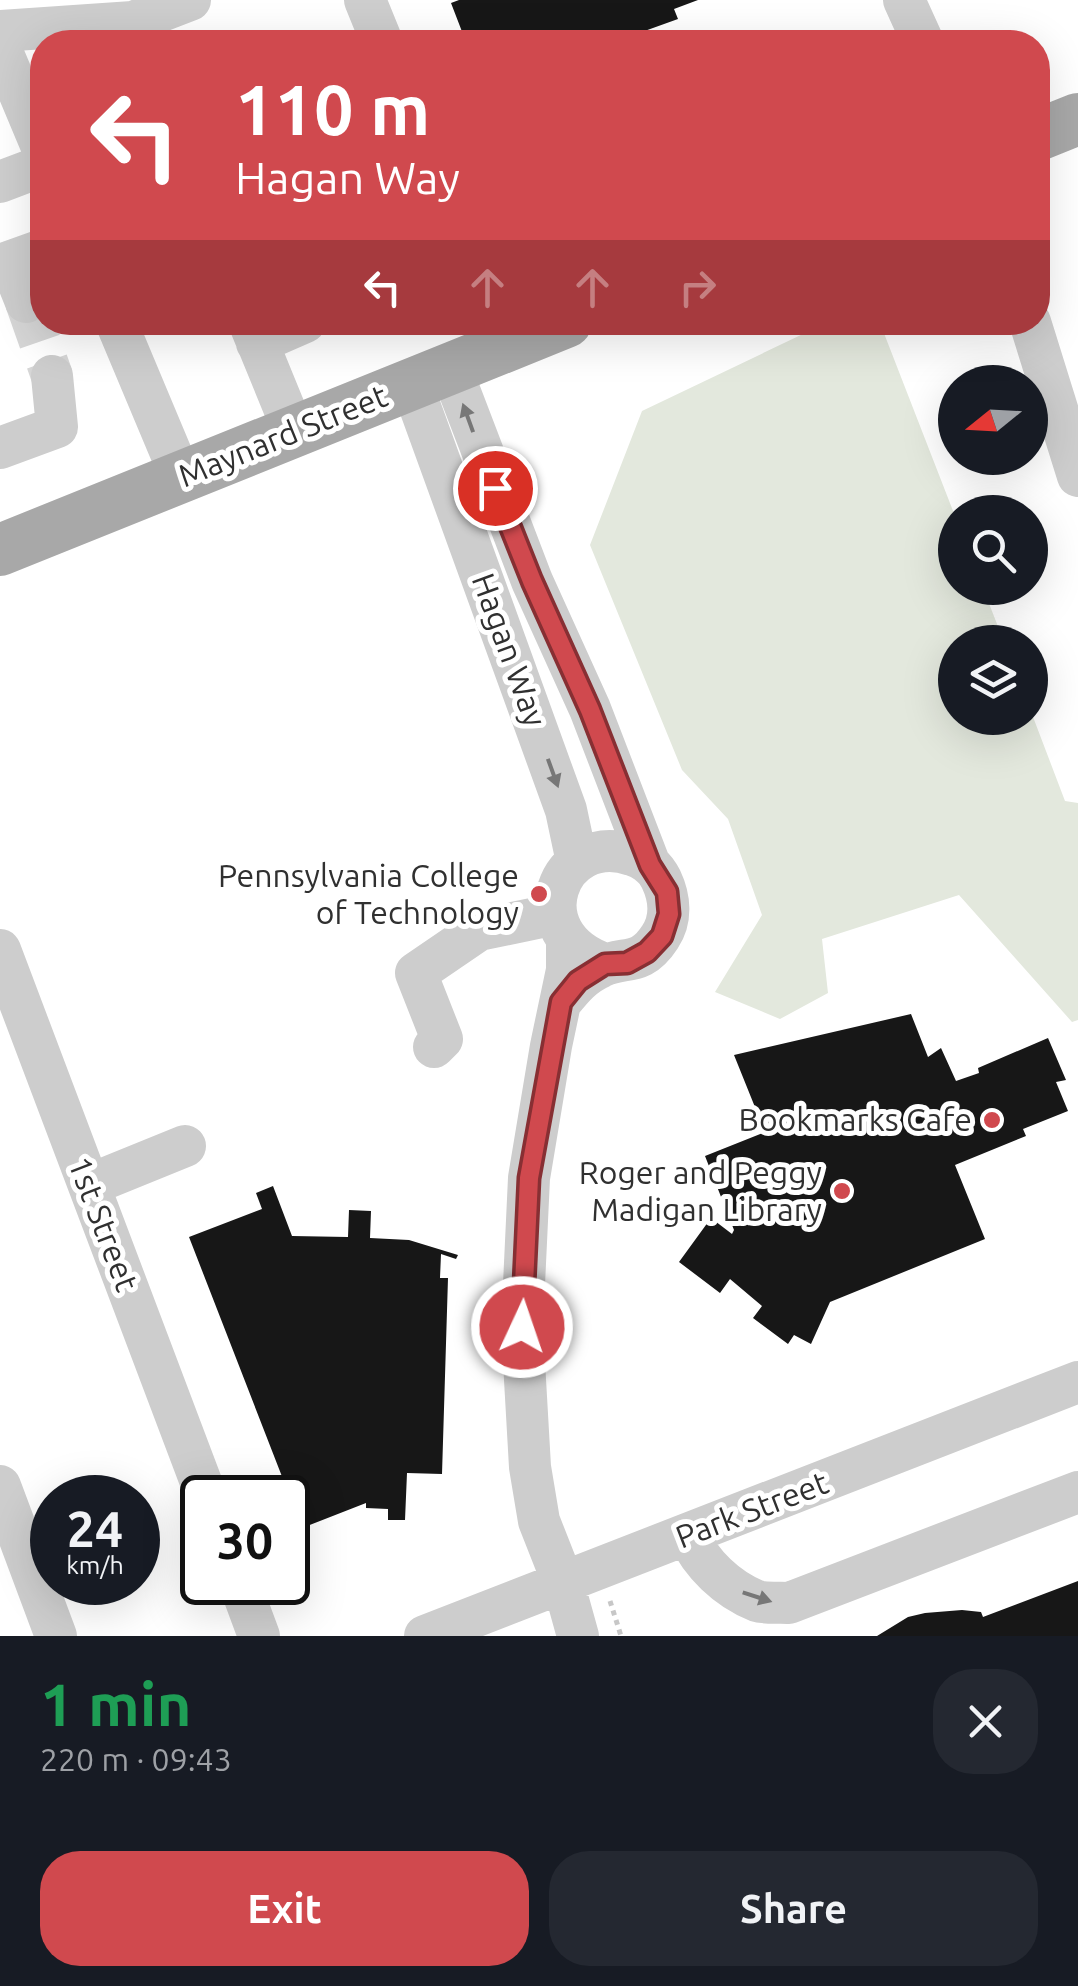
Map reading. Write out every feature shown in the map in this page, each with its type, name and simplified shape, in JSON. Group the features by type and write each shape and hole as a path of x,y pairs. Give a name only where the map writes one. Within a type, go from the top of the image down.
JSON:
{"main road":[{"path":"1050,130 1078,119"},
{"name":"Maynard Street","path":"0,550 432,377 498,336"}],"street":[{"path":"140,30 190,0"},
{"path":"365,0 377,30"},
{"path":"904,0 918,30"},
{"path":"0,30 30,30"},
{"path":"5,73 30,123"},
{"path":"0,182 30,171"},
{"path":"18,259 26,302"},
{"path":"122,335 182,477"},
{"path":"254,335 294,432"},
{"path":"1034,335 1075,458"},
{"path":"0,448 57,427 52,376"},
{"name":"Hagan Way","path":"432,377 566,810 577,862"},
{"name":"Hagan Way","path":"432,377 532,581 590,710 650,865 667,892 669,914 662,936 647,952 627,963 605,964 578,981 561,1002"},
{"path":"578,1636 563,1582 539,1522 530,1467 522,1327 529,1178 568,970 555,900 562,879 577,862 597,852 619,850 650,865"},
{"path":"562,928 584,957 605,964"},
{"path":"434,1047 442,1038 416,973 479,930 562,928"},
{"name":"1st Street","path":"0,950 198,1475"},
{"path":"89,1185 185,1146"},
{"name":"Park Street","path":"425,1636 1078,1382"},
{"path":"0,1486 56,1636"},
{"path":"688,1535 694,1550 720,1580 760,1602 789,1602 1078,1492"},
{"path":"248,1605 259,1636"}],"path":[{"path":"608,1598 621,1636"}],"shaded area":[{"path":"801,335 885,335 947,495 938,495 938,605 990,605 997,625 938,625 938,735 1040,735 1065,801 1078,803 1078,1020 1072,1022 959,895 822,939 828,993 780,1019 715,992 762,915 728,819 682,770 590,545 642,411"}],"building":[{"path":"698,0 674,9 678,19 647,30 461,30 451,3"},
{"name":"Roger and Peggy Madigan Library","path":"911,1014 928,1057 941,1048 956,1081 1048,1038 1066,1080 1056,1082 1068,1111 1023,1129 1026,1136 955,1165 985,1239 830,1302 811,1344 794,1335 788,1344 753,1318 762,1306 730,1279 720,1293 679,1262 711,1218 732,1234 734,1230 705,1156 765,1132 734,1055"},
{"path":"273,1186 292,1236 348,1237 349,1210 371,1211 370,1238 409,1240 458,1255 456,1259 441,1254 440,1278 448,1278 442,1474 407,1473 405,1520 388,1520 388,1509 366,1508 366,1503 310,1525 310,1475 281,1475 189,1237 262,1209 256,1193"},
{"path":"1078,1581 1078,1636 877,1636 908,1617 962,1610 981,1612 983,1617"}],"tunnel":[{"path":"26,302 30,313"},
{"path":"38,335 52,376"}],"place":[{"name":"Pennsylvania College of Technology","path":"539,894"},
{"name":"Bookmarks Cafe","path":"992,1120"},
{"name":"Roger and Peggy Madigan Library","path":"842,1191"}],"route":[{"path":"495,488 590,710 650,865 667,892 669,914 662,936 647,952 627,963 605,964 578,981 561,1002 529,1178 522,1327"}]}
